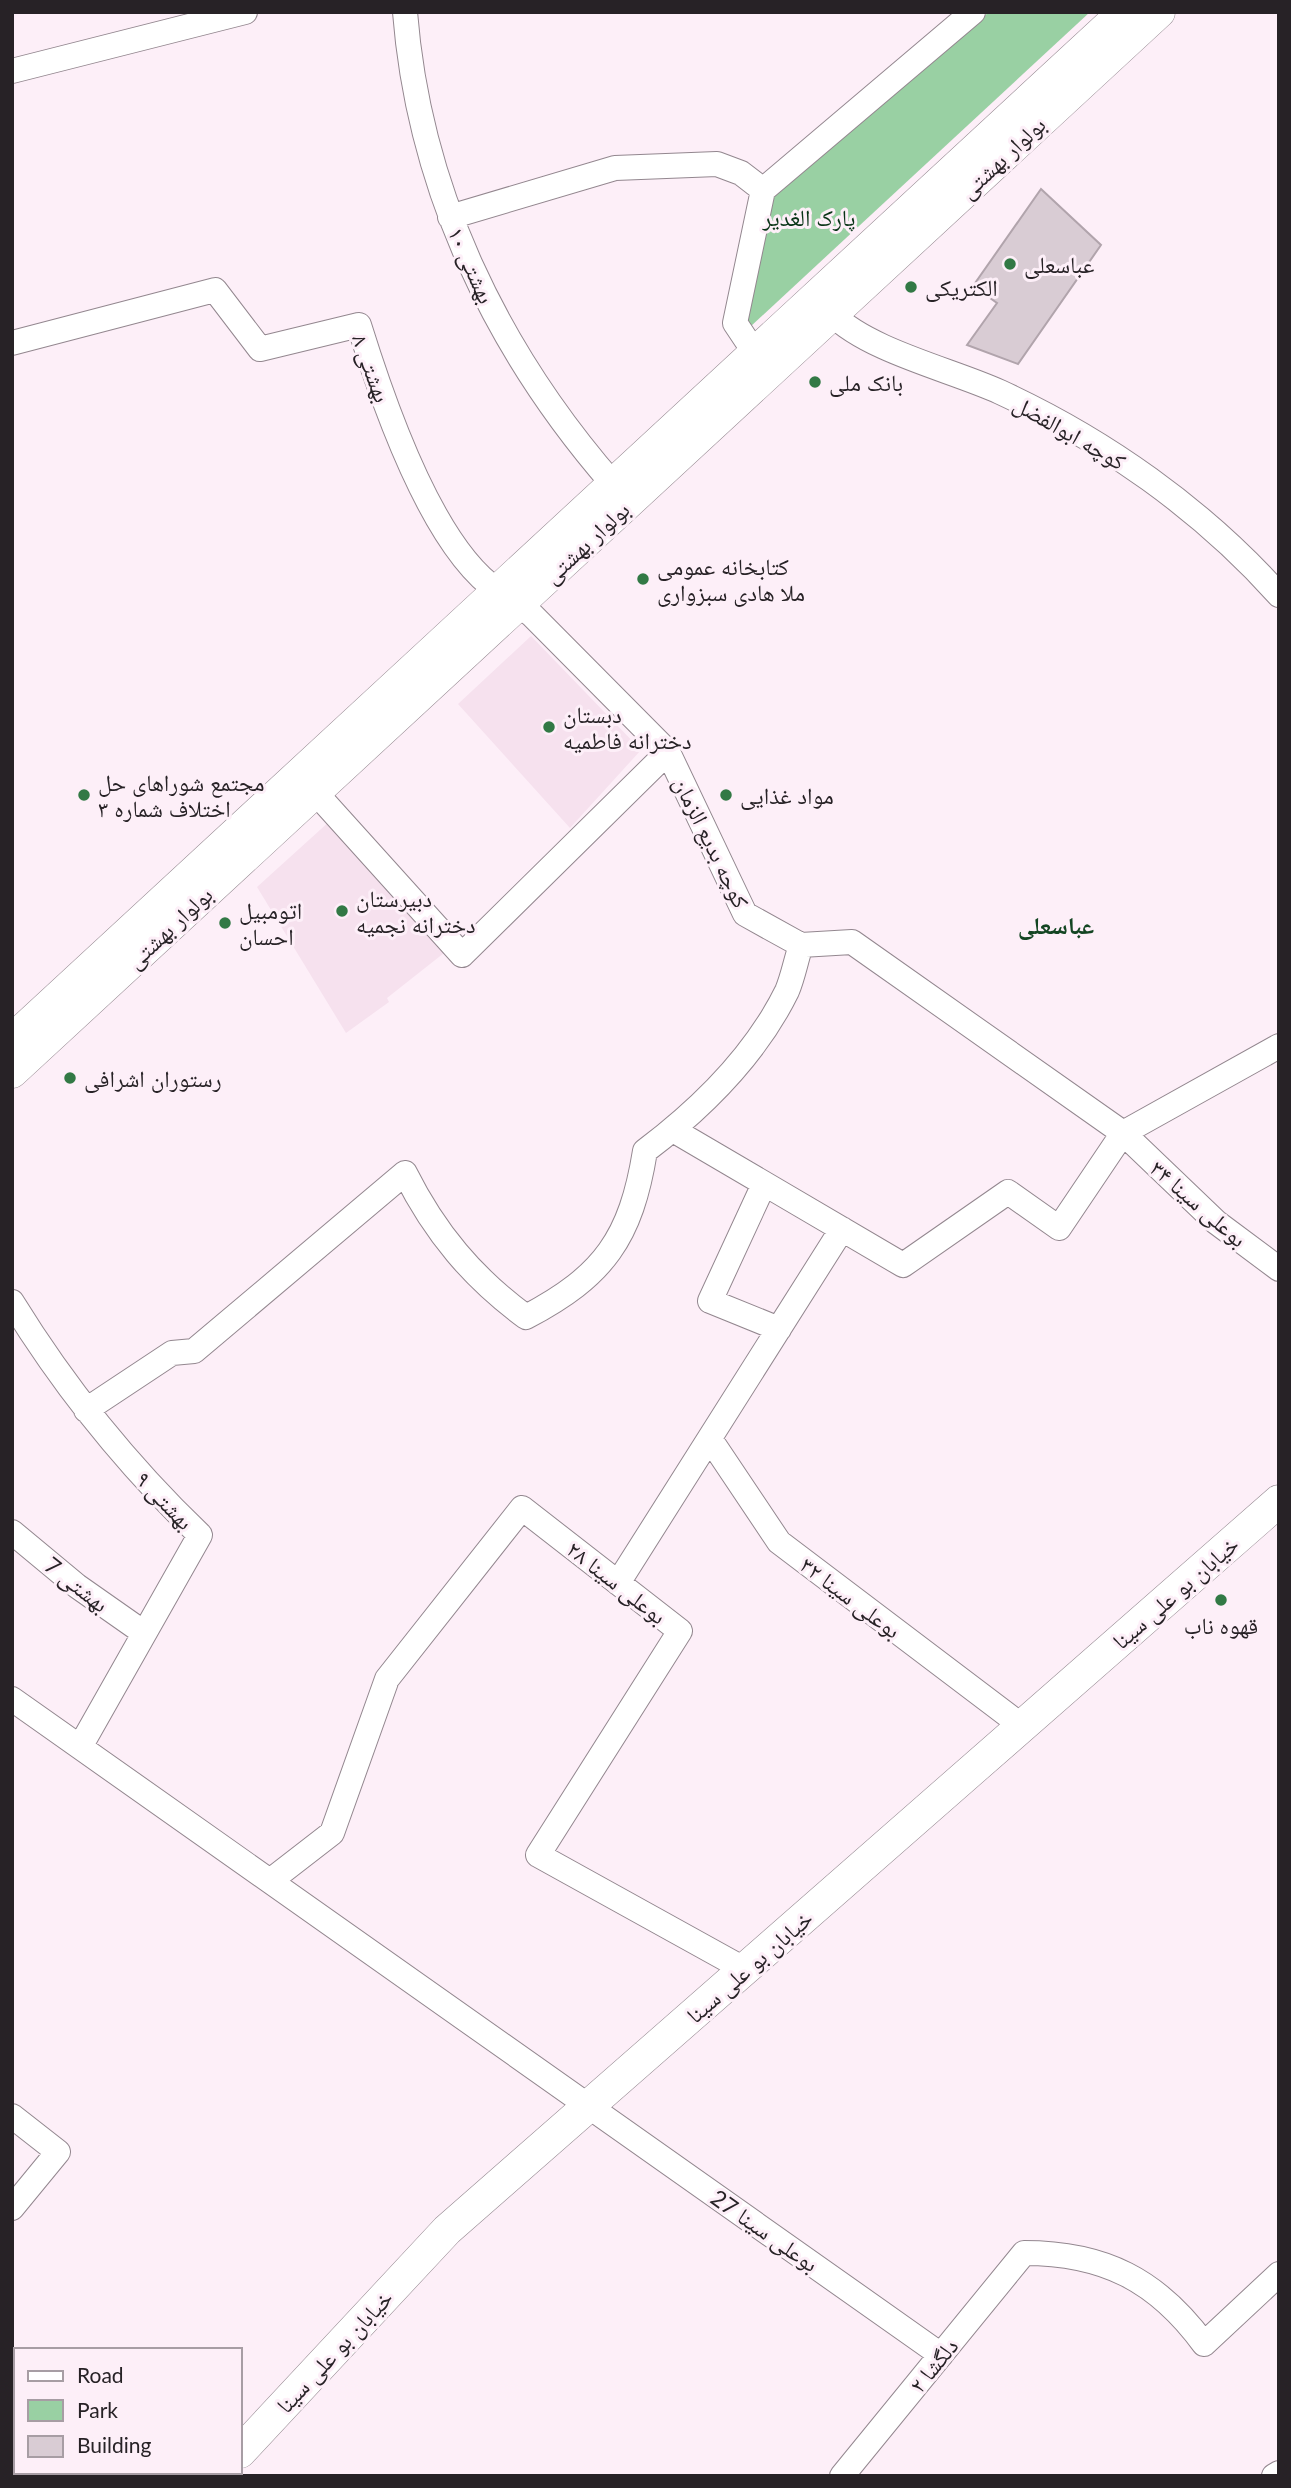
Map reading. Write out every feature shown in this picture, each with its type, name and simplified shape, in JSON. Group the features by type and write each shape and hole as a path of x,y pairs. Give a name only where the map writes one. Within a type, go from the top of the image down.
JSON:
{"main road":[{"name":"بولوار بهشتی","path":"12,1072 315,792 508,598 613,484 1124,12"},
{"name":"بولوار بهشتی","path":"12,1040 508,598 832,314 1159,12"},
{"name":"خیابان بو علی سینا","path":"242,2450 447,2230 1279,1501"}],"street":[{"path":"12,71 245,12"},
{"name":"بهشتی ۱۰","path":"405,12 417,97 450,217 475,278 505,336 539,391 613,484"},
{"path":"755,353 735,323 764,190 973,12"},
{"path":"450,217 615,168 717,164 741,173 764,190"},
{"name":"بهشتی ۸","path":"12,343 215,290 260,349 359,325 387,408 429,500 461,553 483,581 508,598"},
{"name":"کوچه ابوالفضل","path":"832,314 844,326 909,357 1000,392 1115,456 1189,510 1279,595"},
{"name":"کوچه بدیع الزمان","path":"508,598 532,615 668,752 745,914 801,945"},
{"path":"315,792 462,955 668,752"},
{"name":"بوعلی سینا ۳۴","path":"801,945 852,942 1123,1133 1206,1213 1279,1269"},
{"path":"86,1410 172,1353 194,1351 405,1173 422,1208 460,1259 496,1295 526,1317 564,1297 597,1269 622,1234 638,1194 645,1152 673,1130 722,1083 764,1029 788,990 801,945"},
{"path":"673,1130 903,1265 1008,1192 1059,1228 1123,1133 1279,1046"},
{"path":"764,1184 710,1301 779,1329"},
{"path":"618,1584 842,1229"},
{"name":"بهشتی ۹","path":"12,1302 45,1355 86,1410 158,1495 200,1535 80,1747"},
{"name":"بوعلی سینا ۳۲","path":"710,1439 779,1542 1022,1726"},
{"name":"بوعلی سینا ۲۸","path":"270,1881 332,1833 387,1679 522,1508 680,1631 538,1855 744,1969"},
{"name":"بهشتی 7","path":"12,1532 77,1586 144,1633"},
{"name":"بوعلی سینا 27","path":"12,1699 941,2355"},
{"path":"12,2116 58,2152 12,2208"},
{"name":"دلگشا ۲","path":"842,2476 1024,2253 1085,2258 1122,2272 1165,2299 1204,2344 1279,2274"}],"shaded area":[{"name":"دبستان دخترانه فاطمیه","path":"531,636 641,750 570,828 458,704"},
{"name":"دبیرستان دخترانه نجمیه","path":"331,820 444,953 387,998 389,1002 346,1033 257,887"}],"green space":[{"name":"پارک الغدیر","path":"989,12 1090,12 750,327 746,321 773,195"}],"building":[{"name":"عباسعلی","path":"1041,189 1101,245 1018,364 967,345 997,303 973,286"}],"place":[{"name":"عباسعلی","path":"1010,264"},
{"name":"الکتریکی","path":"911,287"},
{"name":"بانک ملی","path":"815,382"},
{"name":"کتابخانه عمومی ملا هادی سبزواری","path":"643,579"},
{"name":"دبستان دخترانه فاطمیه","path":"549,727"},
{"name":"مجتمع شوراهای حل اختلاف شماره ۳","path":"84,795"},
{"name":"مواد غذایی","path":"726,795"},
{"name":"دبیرستان دخترانه نجمیه","path":"342,911"},
{"name":"اتومبیل احسان","path":"225,923"},
{"name":"رستوران اشرافی","path":"70,1078"},
{"name":"قهوه ناب","path":"1221,1600"}],"district":[{"name":"عباسعلی","path":"1056,924"}]}
